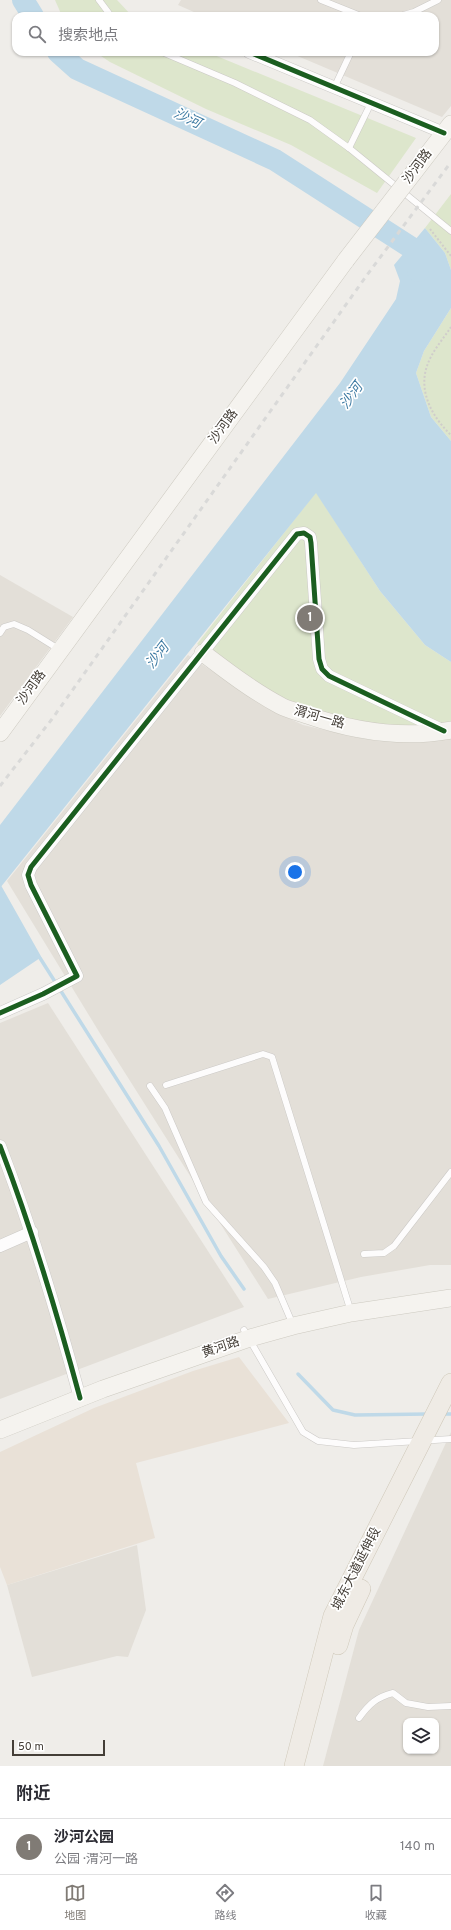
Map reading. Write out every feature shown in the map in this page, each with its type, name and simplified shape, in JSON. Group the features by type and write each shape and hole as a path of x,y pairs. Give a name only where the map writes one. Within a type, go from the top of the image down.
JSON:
{"main road":[{"name":"沙河路","path":"0,732 346,260 447,128"},
{"name":"渭河一路","path":"203,653 248,687 282,707 331,724 386,733 427,734 447,730"},
{"name":"黄河路","path":"0,1418 79,1393 247,1334 350,1308 451,1287"},
{"name":"黄河路","path":"350,1308 451,1298"},
{"name":"城东大道延伸段","path":"294,1766 333,1616 451,1383"},
{"name":"黄河路","path":"0,1430 79,1393"},
{"name":"城东大道延伸段","path":"304,1766 344,1625 451,1404"}],"street":[{"path":"258,56 371,103 447,128"},
{"path":"0,1014 77,976 31,885 28,875 31,867 297,534 304,533 310,536 319,659 322,669 329,676 447,730"},
{"path":"0,1146 32,1232 79,1393"},
{"path":"0,1246 32,1232"}],"lane":[{"path":"99,0 108,12"},
{"path":"320,0 352,12"},
{"path":"414,12 438,0"},
{"path":"171,56 235,83 310,120 349,148 451,231"},
{"path":"334,88 349,56"},
{"path":"349,148 371,103"},
{"path":"0,633 4,627 14,624 28,630 60,650"},
{"path":"166,1085 264,1054 272,1057 350,1308"},
{"path":"150,1086 167,1114 206,1202 271,1277 291,1322"},
{"path":"364,1254 384,1253 394,1246 451,1172"},
{"path":"247,1334 303,1432 318,1441 354,1445 451,1439"},
{"path":"359,1718 367,1706 380,1697 394,1693 406,1703 428,1707 451,1706"}],"path":[{"path":"430,229 451,256"},
{"path":"451,327 427,365 425,386 430,408 439,424 451,435"}],"shaded area":[{"path":"181,0 451,0 451,106 442,117 297,56 439,56 439,12 194,12 178,5"},
{"path":"0,575 73,617 0,716"},
{"path":"188,655 267,708 303,725 364,739 418,742 451,737 451,1265 430,1265 361,1277 268,1299 101,1035 7,881"},
{"path":"48,1003 244,1307 0,1399 0,1023"},
{"path":"239,1357 289,1423 136,1463 155,1538 7,1585 0,1567 0,1452 94,1408 193,1371"},
{"path":"451,1432 451,1766 323,1766 359,1630"},
{"path":"137,1545 146,1610 128,1657 117,1656 32,1677 7,1585"}],"green space":[{"path":"55,0 117,0 128,12 60,12"},
{"path":"101,56 217,56 416,138 377,193 291,145 206,109 110,62"},
{"path":"451,194 451,270 445,253 425,228"},
{"path":"451,308 451,441 431,417 416,373 424,351"},
{"path":"316,492 380,591 425,645 451,662 451,724 388,729 299,707 252,684 197,644"}],"water":[{"path":"425,228 445,253 451,270 451,308 424,351 416,373 431,417 451,441 451,662 425,645 380,591 316,493 0,888 0,825 340,383 396,299 400,281 394,265"},
{"path":"0,888 40,958 0,985"}],"waterway":[{"name":"沙河","path":"23,0 30,12"},
{"name":"沙河","path":"62,56 77,69 275,160 418,252 418,271"},
{"path":"0,887 40,958 159,1146 221,1256 244,1289"},
{"path":"298,1374 333,1410 355,1415 428,1414"},
{"path":"442,1414 451,1414"}],"railway":[{"path":"0,786 52,719 367,275 451,162"}],"cycle path":[{"path":"259,56 444,133"},
{"path":"0,1013 43,994 77,976 31,885 28,875 31,867 297,534 304,533 310,537 319,659 322,669 329,676 444,731"},
{"path":"0,1146 23,1208 80,1398"}],"place":[{"name":"沙河公园","path":"310,618"}]}
